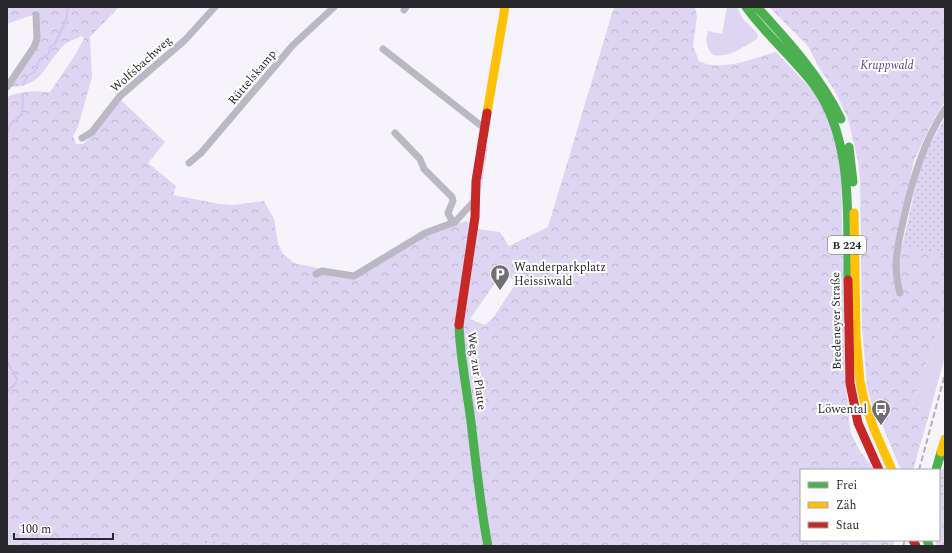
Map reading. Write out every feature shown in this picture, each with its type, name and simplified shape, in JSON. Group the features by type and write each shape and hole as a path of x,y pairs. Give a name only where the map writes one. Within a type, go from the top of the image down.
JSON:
{"main road":[{"name":"Weg zur Platte","path":"488,546 481,510 471,420 459,335 459,318 476,217 476,181 505,7"},
{"name":"Bredeneyer Straße","path":"746,7 760,26 817,88 835,123 840,142 846,188 850,383 858,423 879,469"},
{"name":"Bredeneyer Straße","path":"757,7 823,84 842,120 851,162 853,187 856,336 860,381 864,400 874,430 892,469"},
{"path":"936,469 943,454 945,439"}],"street":[{"name":"Wolfsbachweg","path":"82,138 92,132 120,96 185,40 215,7"},
{"name":"Rüttelskamp","path":"189,163 201,153 293,45 334,7"},
{"path":"7,87 34,47 37,39 36,15"},
{"path":"384,49 484,128"},
{"path":"900,293 895,277 895,260 913,178 934,126 945,108"},
{"path":"395,133 420,159 424,169 452,197 448,213 451,219 455,222"},
{"path":"316,274 322,272 354,276 425,233 455,222 475,200"}],"green space":[{"path":"7,7 119,7 90,37 92,77 78,127 73,136 76,144 83,144 100,127 121,100 165,142 148,163 176,186 173,195 220,204 234,205 264,201 274,219 278,243 283,254 294,263 322,269 353,279 427,234 466,221 477,229 500,232 509,246 548,227 614,7 695,7 697,17 693,46 699,61 708,64 717,66 727,65 747,61 776,52 814,92 827,113 841,162 845,371 850,431 858,448 873,469 800,469 800,541 895,541 893,546 223,546 208,538 197,546 7,546 7,97 28,92 50,92 84,39 82,36 65,44 36,79 21,86 10,87 38,46 38,13 7,24","holes":["502,273 517,282 493,318 485,325 470,319"]},
{"path":"727,7 737,7 743,19 758,34 757,39 725,55 713,55 707,44 708,31 722,34"},
{"name":"Kruppwald","path":"769,7 945,7 945,101 930,126 914,161 895,245 945,256 945,308 912,405 930,411 913,469 901,469 881,422 873,408 867,387 862,326 860,179 858,161 848,119 836,93 818,66 808,46"},
{"path":"945,118 945,256 902,247 922,159"},
{"path":"484,146 488,146 480,196 478,181"},
{"path":"945,308 945,356 930,411 912,405"},
{"path":"945,467 945,498 940,505 940,474"},
{"path":"945,498 945,546 937,546 935,541 940,541 940,505"},
{"path":"208,538 223,546 197,546"}],"waterway":[{"path":"23,85 27,76 34,72 40,59 49,54 50,47 55,44 66,20 68,7"},
{"path":"7,133 10,125 22,114 23,94"},
{"path":"7,347 7,357"},
{"path":"7,361 17,379 15,384 7,392"}],"railway":[{"path":"919,469 945,374"},
{"path":"903,546 905,541"}],"traffic: fast":[{"path":"746,7 814,85 827,107 836,130 846,179 848,280"},
{"path":"757,7 792,46 814,74 824,88 841,119"},
{"path":"849,147 853,182"},
{"path":"459,325 462,361 480,500 488,546"},
{"path":"936,469 941,452 945,456"},
{"path":"927,541 929,546"}],"traffic: slow":[{"path":"487,113 505,7"},
{"path":"854,213 856,336 860,381 864,400 874,429 892,469"},
{"path":"941,452 945,439"}],"traffic: jam":[{"path":"459,325 475,217 476,181 487,113"},
{"path":"848,280 850,383 858,423 879,469"},
{"path":"914,541 916,546"}],"place":[{"name":"Wanderparkplatz Heissiwald","path":"500,291"},
{"name":"Löwental","path":"881,426"}]}
